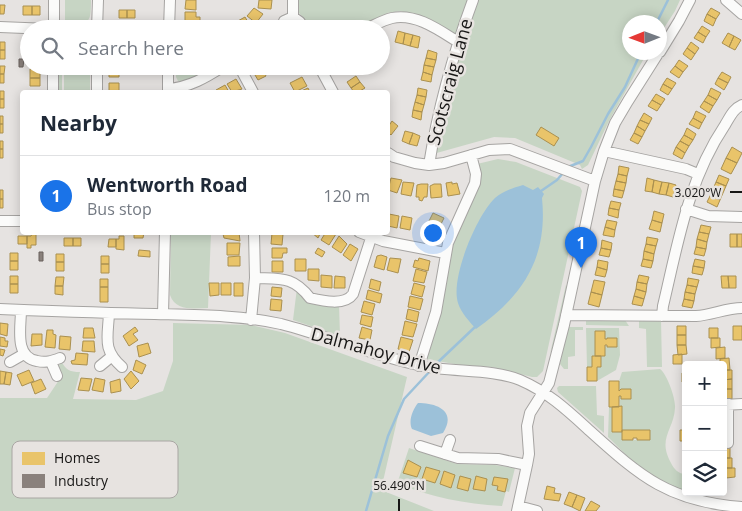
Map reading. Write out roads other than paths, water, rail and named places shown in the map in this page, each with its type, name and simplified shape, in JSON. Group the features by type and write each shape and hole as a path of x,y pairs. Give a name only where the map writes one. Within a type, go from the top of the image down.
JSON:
{"street":[{"path":"54,0 54,20"},
{"path":"97,20 98,0"},
{"path":"169,20 170,0"},
{"path":"293,0 293,17"},
{"name":"Scotscraig Lane","path":"429,165 439,108 458,42 473,0"},
{"path":"667,40 690,0"},
{"path":"726,0 742,14"},
{"path":"286,20 293,17"},
{"path":"293,17 297,20"},
{"path":"386,20 395,18 416,20 432,26 458,42"},
{"path":"0,27 20,28"},
{"path":"537,511 518,509 529,454 527,426 530,413 549,383 566,315 594,181 604,151 624,109 654,60"},
{"path":"53,75 53,90"},
{"path":"96,90 97,75"},
{"path":"168,75 168,90"},
{"path":"172,90 197,82 209,75"},
{"path":"244,75 252,90"},
{"path":"324,75 332,90"},
{"path":"662,316 686,209 698,174 716,138 735,109 742,105"},
{"path":"390,154 415,163 429,165 444,163 489,150 510,149 594,181"},
{"path":"604,151 686,169 698,174"},
{"path":"419,366 436,312 446,253 455,226 474,183 476,174 471,155"},
{"path":"686,209 708,216 742,217"},
{"path":"0,221 20,221"},
{"path":"163,314 165,235"},
{"path":"251,320 254,278 254,235"},
{"path":"365,235 371,238 446,253"},
{"path":"254,278 287,280 296,283 310,298 345,301 350,299 353,294 371,238"},
{"path":"566,315 709,315 730,308 742,308"},
{"name":"Dalmahoy Drive","path":"0,309 209,316 281,324 419,366 494,374 518,379 544,392 558,402 620,458 642,475 664,488 686,498 742,507"},
{"path":"21,310 21,345 24,354 31,360 56,360 57,376"},
{"path":"109,313 107,342 111,357 122,367"},
{"path":"10,362 24,354"},
{"path":"100,366 111,357"},
{"path":"727,405 742,404"},
{"path":"726,406 728,443"},
{"path":"445,454 450,440"},
{"path":"420,446 458,458 498,459 527,465"}],"water":[{"path":"523,185 533,190 538,187 544,194 542,198 543,220 541,239 536,257 529,274 519,289 507,303 476,329 463,314 458,303 458,278 461,263 473,232 488,206 501,193"},
{"path":"418,403 425,403 443,410 448,419 443,433 431,436 412,429 412,415"}],"waterway":[{"path":"660,15 668,0"},
{"path":"568,167 583,161 625,87 637,60"},
{"path":"541,191 557,180 563,173"},
{"path":"436,364 475,327"},
{"path":"366,511 388,436 404,399 431,370"}],"place":[{"name":"Wentworth Road","path":"581,268"}]}
